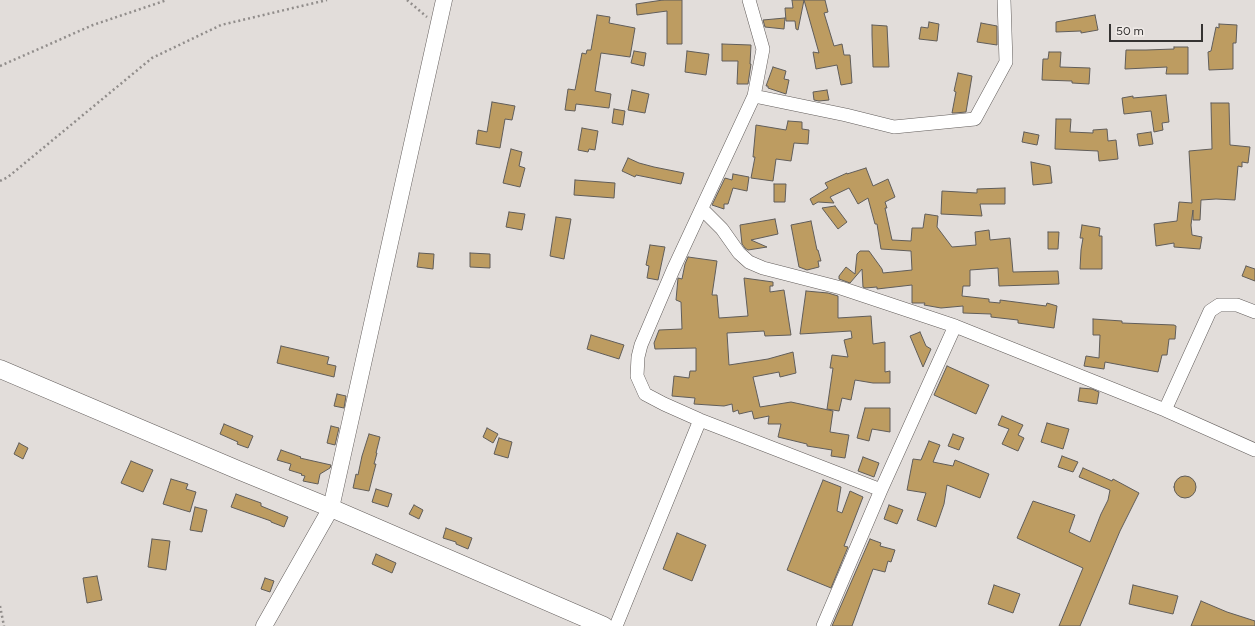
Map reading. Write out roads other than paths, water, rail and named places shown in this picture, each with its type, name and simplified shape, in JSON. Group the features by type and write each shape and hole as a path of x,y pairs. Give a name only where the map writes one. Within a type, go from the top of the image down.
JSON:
{"main road":[{"path":"0,368 238,470 331,508 604,626"}],"street":[{"path":"264,626 331,508 444,0"},
{"path":"749,0 763,49 754,96 673,270 641,345 638,358 637,376 645,394 700,420 881,490"},
{"path":"754,96 846,115 894,127 975,119 1006,62 1004,0"},
{"path":"702,209 722,229 739,253 749,262 763,268 841,288 955,326 1165,410 1255,450"},
{"path":"1165,410 1210,311 1219,304 1237,305 1255,312"},
{"path":"823,626 881,490 955,326"},
{"path":"616,626 700,420"}]}
